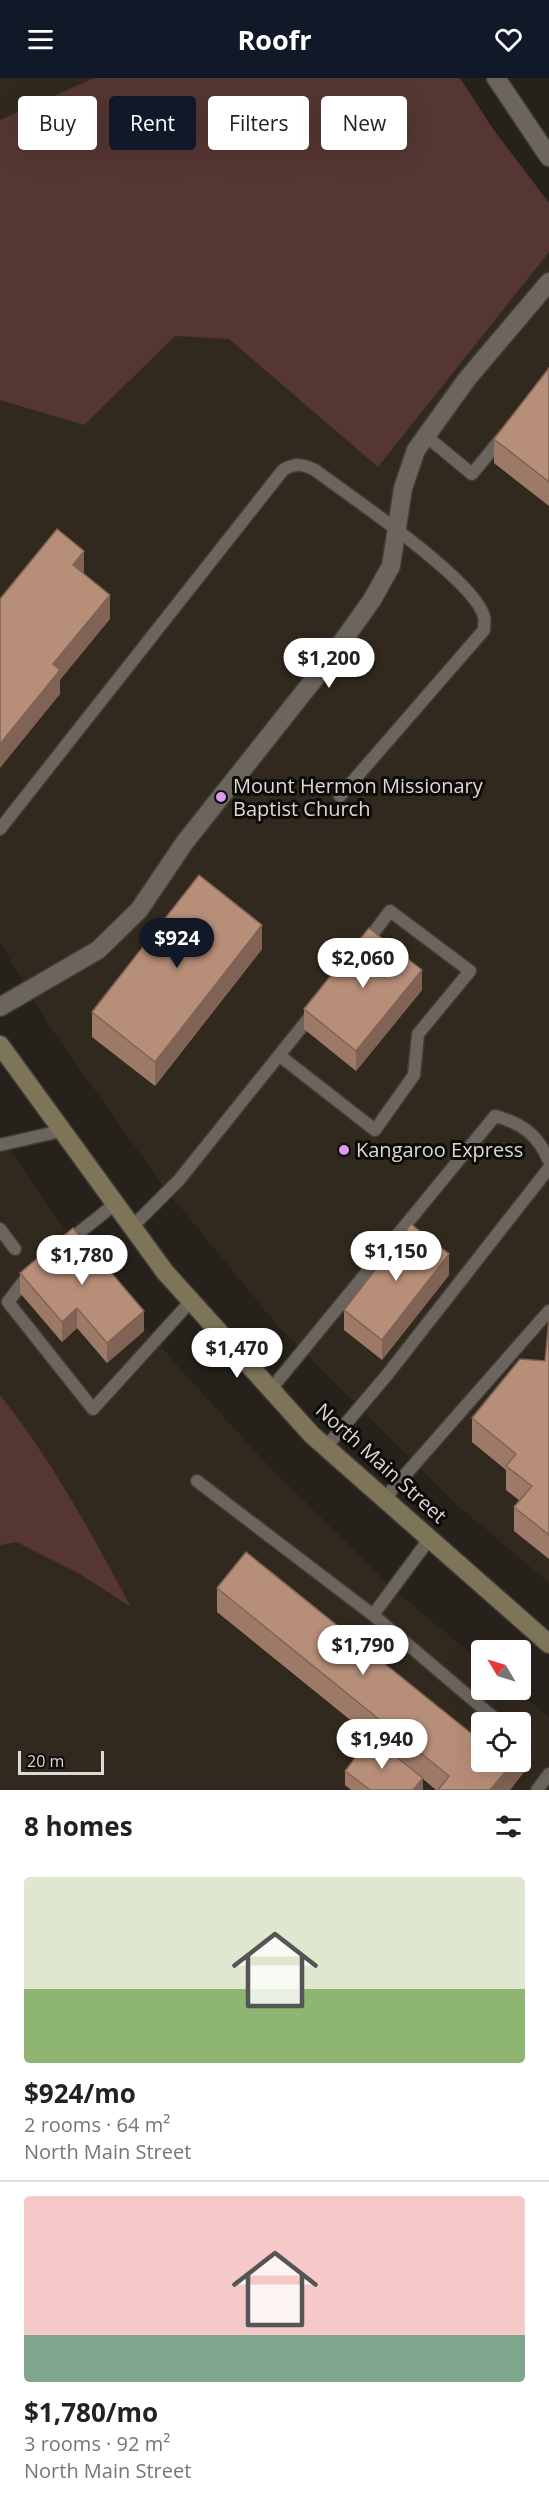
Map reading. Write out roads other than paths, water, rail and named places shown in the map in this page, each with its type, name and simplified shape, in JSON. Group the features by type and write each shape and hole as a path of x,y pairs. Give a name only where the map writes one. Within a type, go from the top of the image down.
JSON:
{"main road":[{"name":"North Main Street","path":"0,1045 165,1272 270,1389 326,1447 549,1644"}],"street":[{"path":"496,78 549,157"},
{"path":"0,1007 98,950 139,910 186,842 327,663 372,600 391,566 403,488 416,450 467,379 549,282"}],"lane":[{"path":"426,436 472,474 514,422"},
{"path":"0,829 237,525 283,470 293,464 305,465 315,470 397,529 451,575 476,601 484,616 484,630 340,796"},
{"path":"280,1056 375,1130 414,1075 418,1034 470,970 390,911 355,956"},
{"path":"132,1227 179,1180 321,1002"},
{"path":"270,1389 495,1116 517,1121 542,1144 549,1161"},
{"path":"0,1145 61,1131"},
{"path":"326,1447 387,1375 549,1168"},
{"path":"59,1248 115,1204"},
{"path":"0,1229 15,1249"},
{"path":"41,1264 23,1279 8,1302 93,1409 191,1301"},
{"path":"384,1499 549,1311"},
{"path":"197,1481 374,1616 487,1712"},
{"path":"374,1616 429,1538"},
{"path":"537,1790 549,1774"}],"place":[{"name":"Mount Hermon Missionary Baptist Church","path":"221,797"},
{"name":"Kangaroo Express","path":"344,1150"}]}
